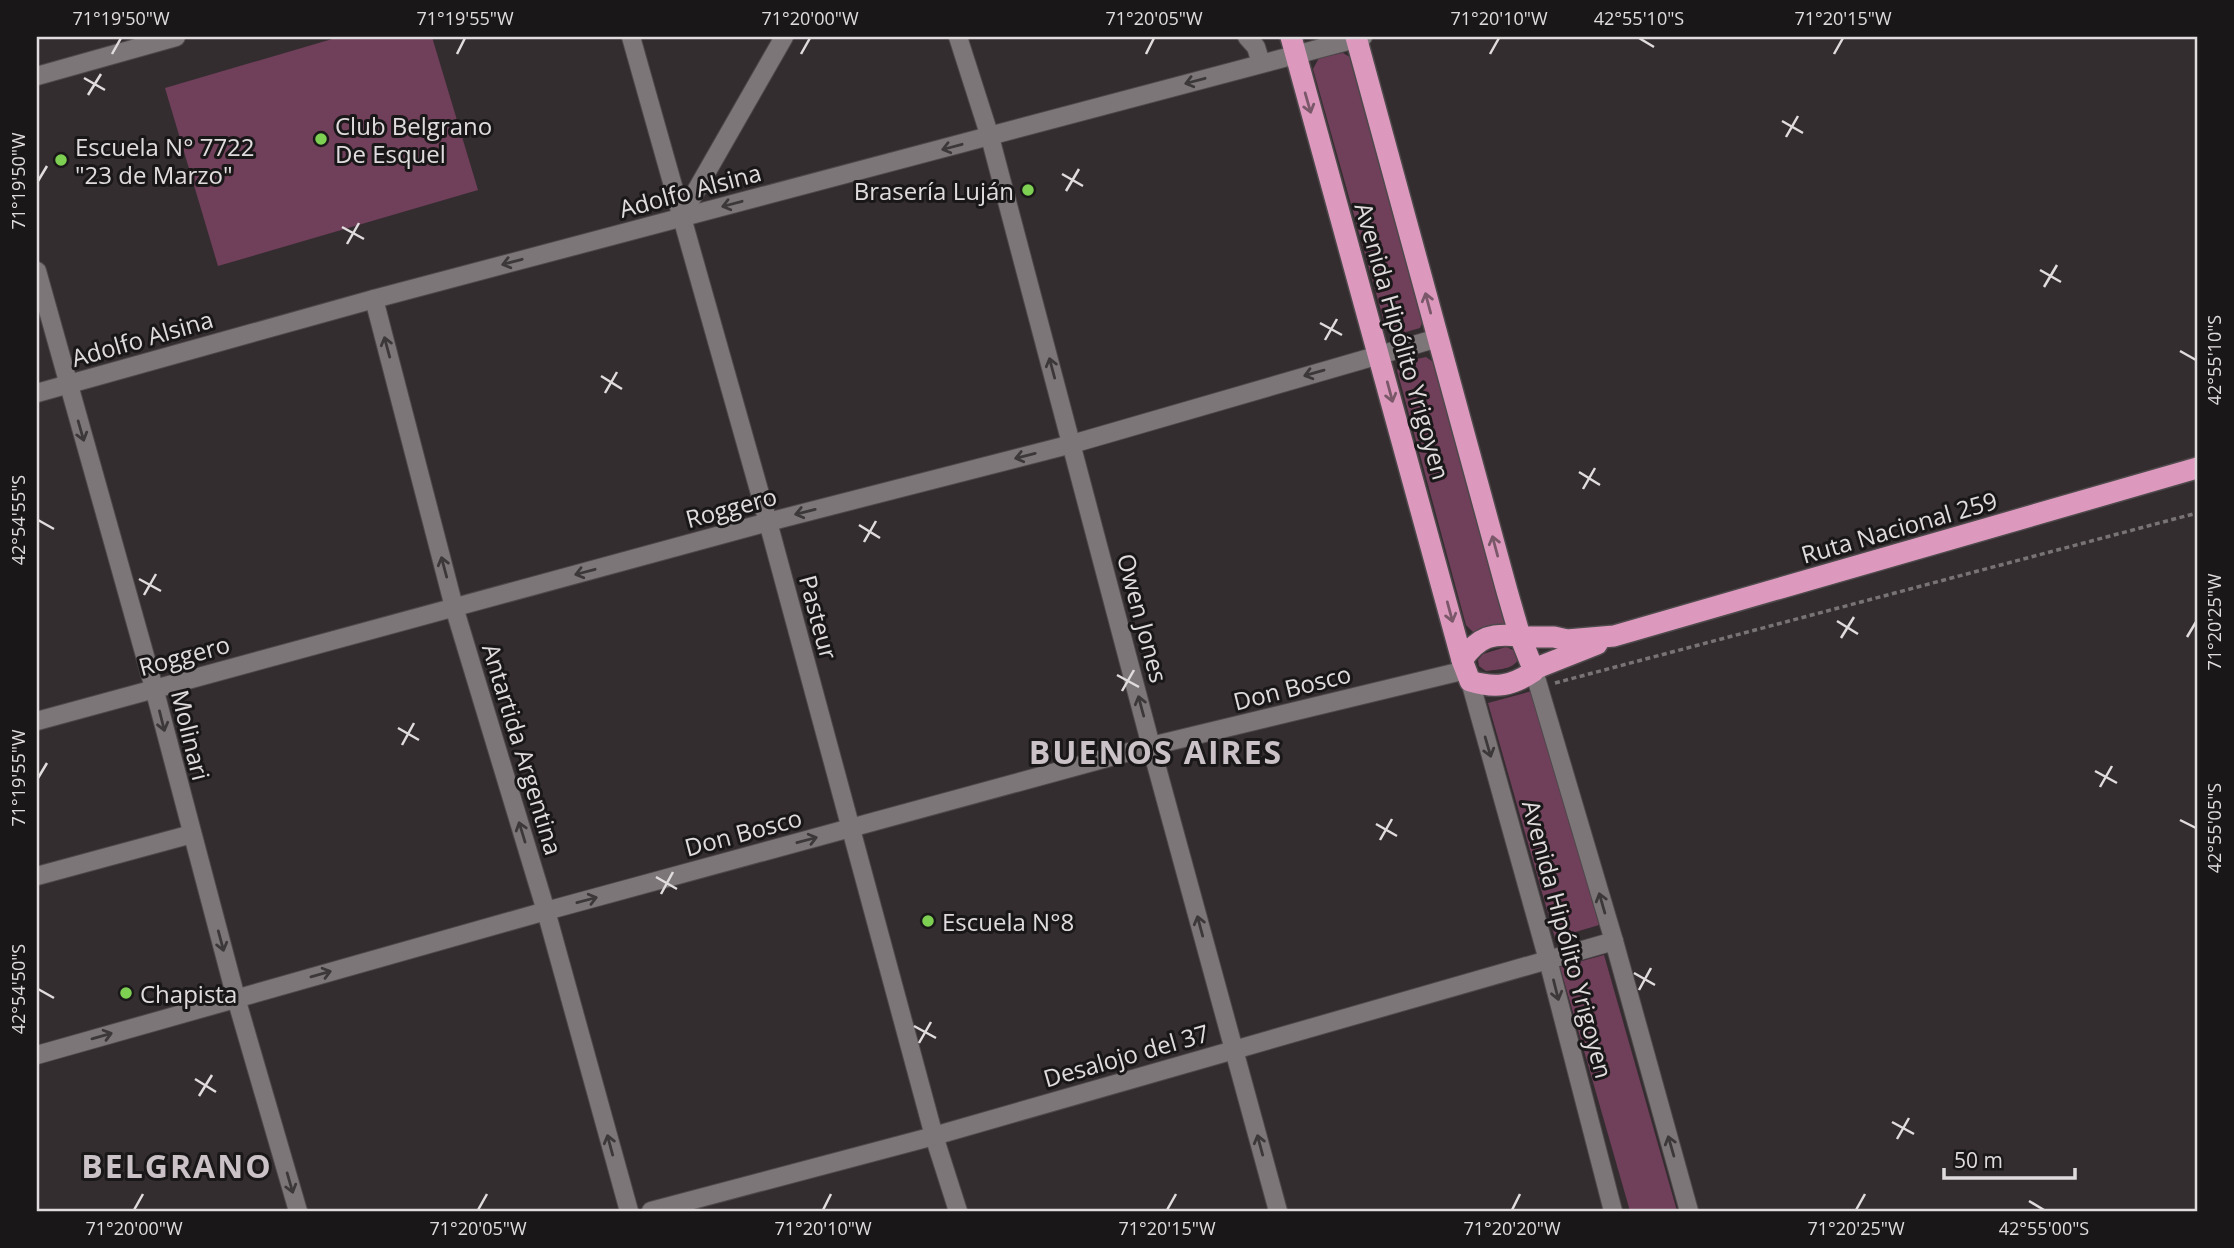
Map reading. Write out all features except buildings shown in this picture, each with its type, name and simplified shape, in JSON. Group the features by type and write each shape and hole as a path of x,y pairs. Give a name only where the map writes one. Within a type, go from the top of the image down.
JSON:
{"highway":[{"name":"Avenida Hipólito Yrigoyen","path":"1359,38 1438,338 1521,636 1536,676"},
{"name":"Avenida Hipólito Yrigoyen","path":"1293,46 1466,670"},
{"name":"Ruta Nacional 259","path":"1614,636 1567,640 1554,637 1492,636 1474,643 1466,670 1490,687 1536,676 1614,636 2197,468"}],"street":[{"path":"37,76 176,37"},
{"name":"Pasteur","path":"631,37 768,522 934,1136 958,1211"},
{"path":"681,218 784,37"},
{"name":"Owen Jones","path":"958,37 989,137 1278,1211"},
{"path":"1247,37 1256,47 1261,63"},
{"name":"Adolfo Alsina","path":"37,393 374,299 1261,63 1293,46 1359,38"},
{"name":"Molinari","path":"37,271 154,688 236,998 298,1211"},
{"name":"Antartida Argentina","path":"374,299 454,607 546,911 629,1211"},
{"name":"Roggero","path":"37,722 768,522 1072,444 1438,338"},
{"name":"Don Bosco","path":"37,1055 546,911 1151,746 1466,670"},
{"name":"Avenida Hipólito Yrigoyen","path":"1466,670 1548,960 1613,1211"},
{"name":"Avenida Hipólito Yrigoyen","path":"1536,676 1614,941 1689,1211"},
{"path":"37,876 191,834"},
{"name":"Desalojo del 37","path":"651,1211 934,1136 1614,941"}],"path":[{"path":"1536,676 2197,513"}],"shaded area":[{"name":"Club Belgrano De Esquel","path":"339,37 432,37 478,190 218,266 165,88"},
{"path":"1343,53 1353,59 1425,316 1420,328 1395,335 1385,325 1313,69 1319,58"},
{"path":"1426,357 1436,364 1509,619 1503,626 1474,633 1466,625 1397,370 1403,362"},
{"path":"1506,647 1520,653 1519,659 1512,666 1486,671 1479,666 1478,660 1483,654"},
{"path":"1532,691 1599,925 1555,938 1488,703"},
{"path":"1604,955 1677,1211 1630,1211 1560,967"}],"place":[{"name":"Club Belgrano De Esquel","path":"321,139"},
{"name":"Escuela N° 7722 \"23 de Marzo\"","path":"61,160"},
{"name":"Brasería Luján","path":"1028,190"},
{"name":"Escuela N°8","path":"928,921"},
{"name":"Chapista","path":"126,993"}],"district":[{"name":"BUENOS AIRES","path":"1156,751"},
{"name":"BELGRANO","path":"177,1165"}]}
